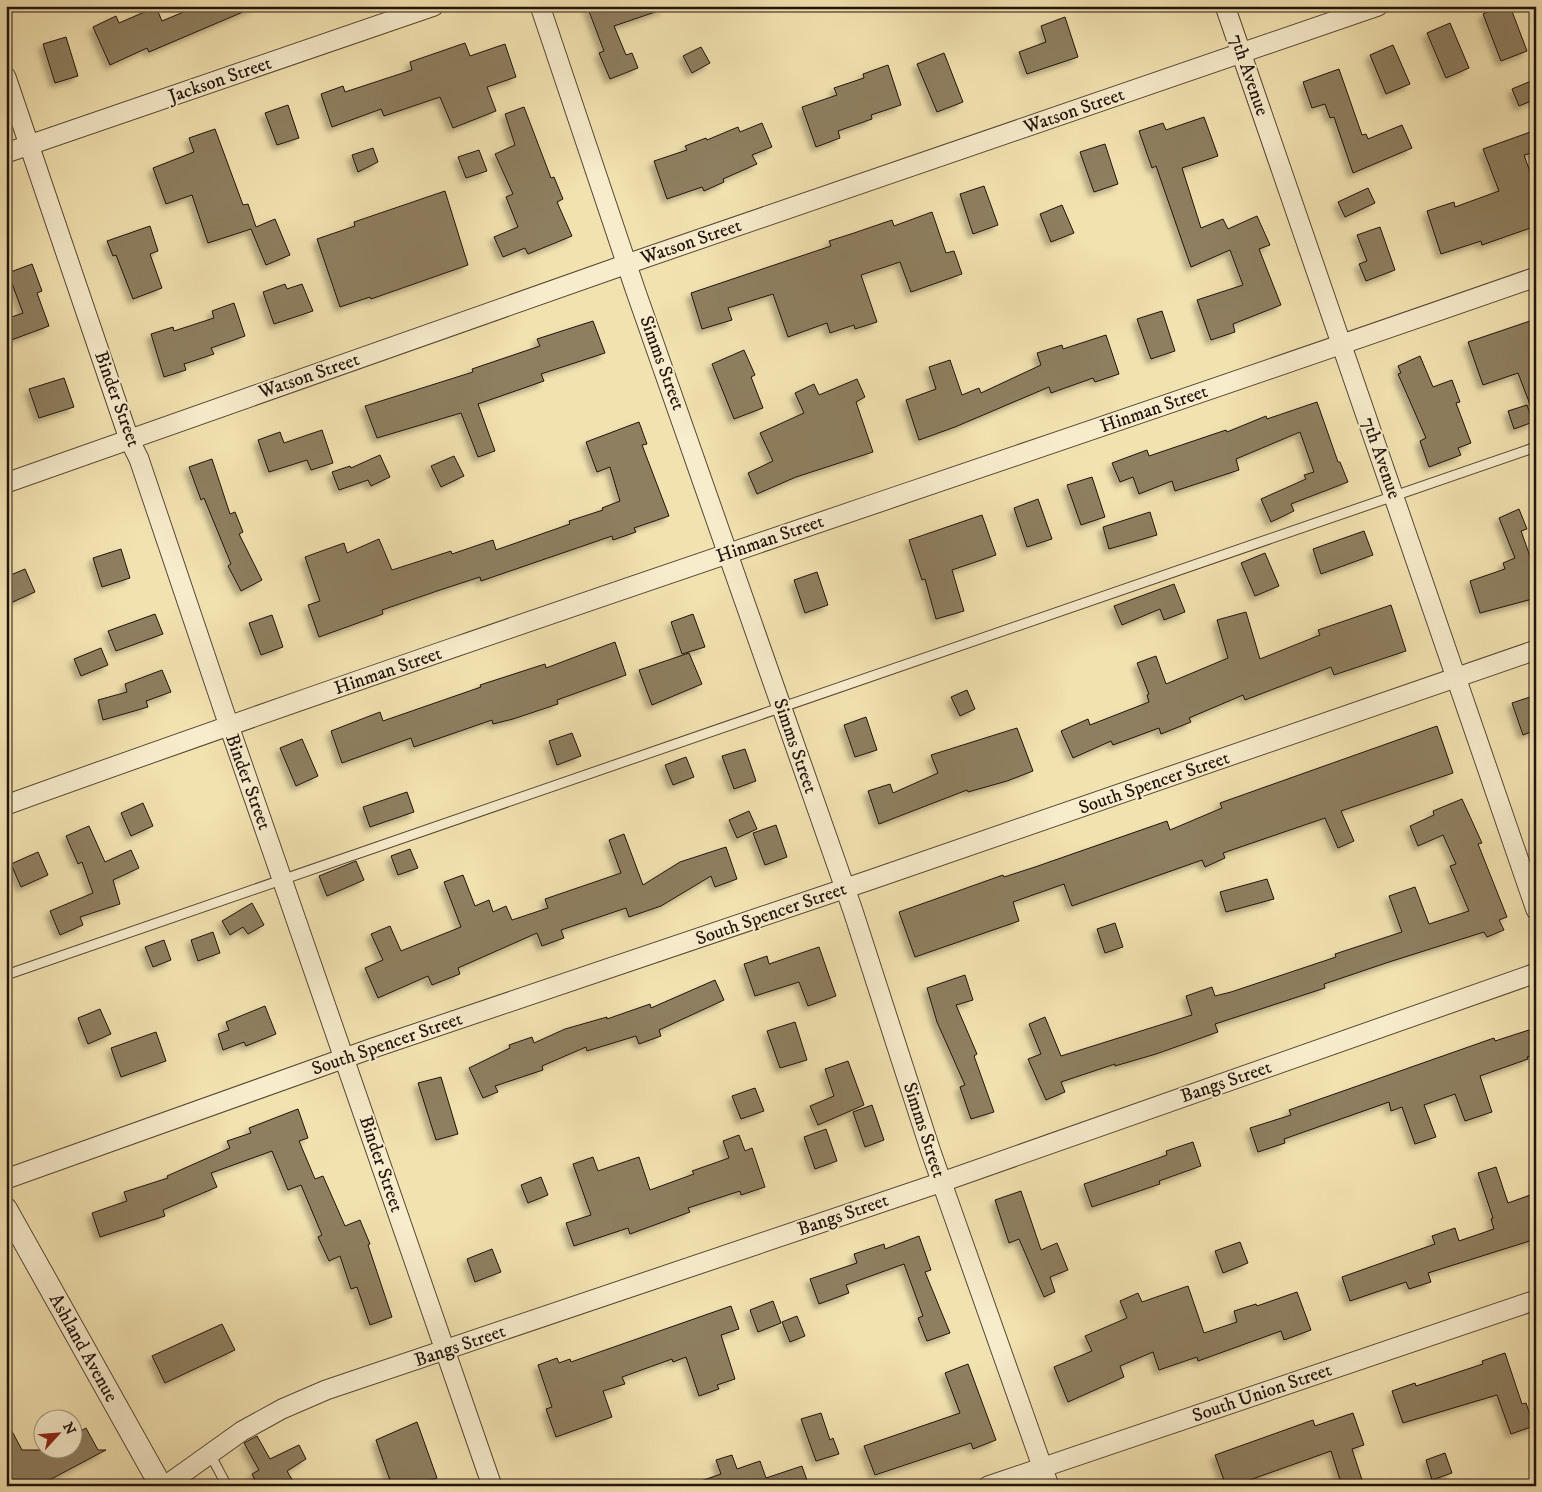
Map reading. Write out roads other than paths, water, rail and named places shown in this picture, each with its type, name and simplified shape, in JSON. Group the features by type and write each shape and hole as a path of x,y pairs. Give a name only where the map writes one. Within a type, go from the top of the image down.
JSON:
{"street":[{"name":"Jackson Street","path":"6,154 434,6"},
{"name":"Simms Street","path":"540,6 627,264 844,888 942,1182 1049,1486"},
{"name":"7th Avenue","path":"1225,6 1343,344 1536,910"},
{"name":"Watson Street","path":"6,483 627,264 1378,6"},
{"name":"Binder Street","path":"6,77 129,439 138,459 492,1486"},
{"name":"Hinman Street","path":"6,805 728,553 1536,277"},
{"name":"South Spencer Street","path":"6,1179 344,1058 1456,679 1536,650"},
{"name":"Bangs Street","path":"165,1486 242,1431 282,1409 326,1390 942,1182 1536,972"},
{"name":"Ashland Avenue","path":"6,1209 161,1486"},
{"name":"South Union Street","path":"988,1486 1536,1300"}],"lane":[{"path":"6,975 283,881 1536,447"},
{"path":"210,1454 227,1486"}]}
